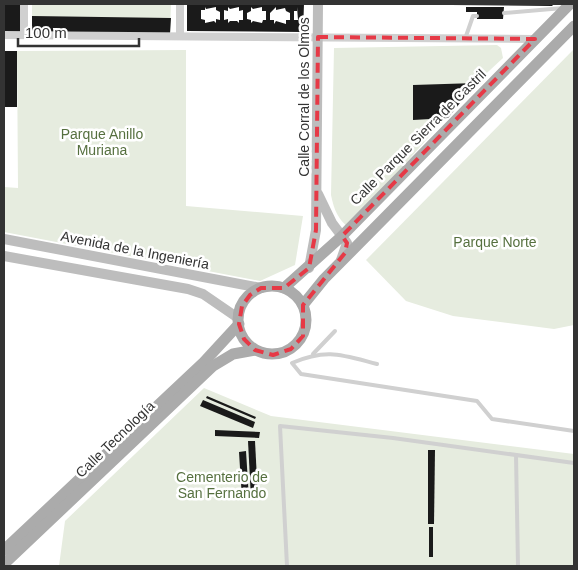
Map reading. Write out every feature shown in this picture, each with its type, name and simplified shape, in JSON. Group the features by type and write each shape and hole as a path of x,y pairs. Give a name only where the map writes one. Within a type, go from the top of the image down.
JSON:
{"main road":[{"name":"Calle Parque Sierra de Castril","path":"284,288 309,268 342,236 569,5"},
{"path":"303,306 340,263 574,26"},
{"path":"273,286 284,288 295,295 303,306 306,325 303,336 290,350 273,355 255,350 244,339 238,321 242,306 250,295 261,288 273,286"},
{"name":"Calle Tecnología","path":"4,550 204,362 238,321"},
{"name":"Calle Tecnología","path":"4,564 213,366 233,354 255,350"}],"street":[{"path":"24,4 24,35"},
{"path":"180,4 180,35"},
{"name":"Calle Corral de los Olmos","path":"309,268 316,230 318,4"},
{"path":"4,35 535,39"},
{"path":"317,191 332,223 347,243 340,263"},
{"name":"Avenida de la Ingeniería","path":"4,238 261,288"},
{"name":"Avenida de la Ingeniería","path":"4,256 188,289 203,294 238,321"}],"lane":[{"path":"504,12 569,5"},
{"path":"465,39 473,16 477,16"},
{"path":"312,354 334,331"},
{"path":"377,364 336,353 312,354 292,363 301,374 477,401 492,420 574,431"},
{"path":"287,566 280,426 394,438 574,463"},
{"path":"516,455 518,566"}],"highlighted area":[{"path":"318,37 535,39 342,236 347,243 345,253 303,305 303,336 291,349 273,355 255,350 244,339 239,324 242,306 250,295 261,288 284,288 309,268 316,230"}],"green space":[{"path":"32,4 171,4 170,34 32,32"},
{"path":"497,45 501,48 503,58 476,83 349,228 337,214 331,195 334,48"},
{"name":"Parque Norte","path":"574,49 574,325 554,329 453,316 406,301 366,260"},
{"name":"Parque Anillo Muriana","path":"186,50 186,206 303,216 295,265 260,281 4,232 4,187 18,188 17,51"},
{"name":"Cementerio de San Fernando","path":"204,388 271,416 574,454 574,566 59,566 65,521"}],"building":[{"path":"4,4 22,4 22,34 4,34"},
{"path":"187,4 304,4 303,32 187,31","holes":["205,7 206,9 216,7 216,10 220,12 220,20 216,19 216,23 214,21 205,23 205,20 201,19 201,10 205,10","228,7 230,9 239,7 239,11 243,10 243,20 239,20 239,23 237,21 230,21 228,23 228,19 224,20 224,10 228,11","251,7 253,9 262,7 262,11 266,11 266,20 263,20 262,23 253,21 251,23 251,20 247,19 247,13 251,11","276,7 276,10 285,8 290,13 290,20 286,20 286,24 276,21 274,24 274,20 270,20 270,13","297,7 298,20 294,20 294,11 297,11"]},
{"path":"332,4 554,4 552,6"},
{"path":"466,7 504,7 503,19 477,19 477,12 466,12"},
{"path":"32,16 171,18 170,34 32,32"},
{"path":"4,51 17,51 17,107 4,107"},
{"path":"476,83 448,118 413,120 413,85"},
{"path":"207,396 256,417 255,419 206,398"},
{"path":"203,400 255,422 253,428 200,406"},
{"path":"215,430 260,432 259,438 215,436"},
{"path":"248,441 255,441 258,499 251,499"},
{"path":"428,450 435,450 434,524 428,524"},
{"path":"246,451 249,499 242,499 239,452"},
{"path":"429,527 433,527 433,557 429,557"}]}
